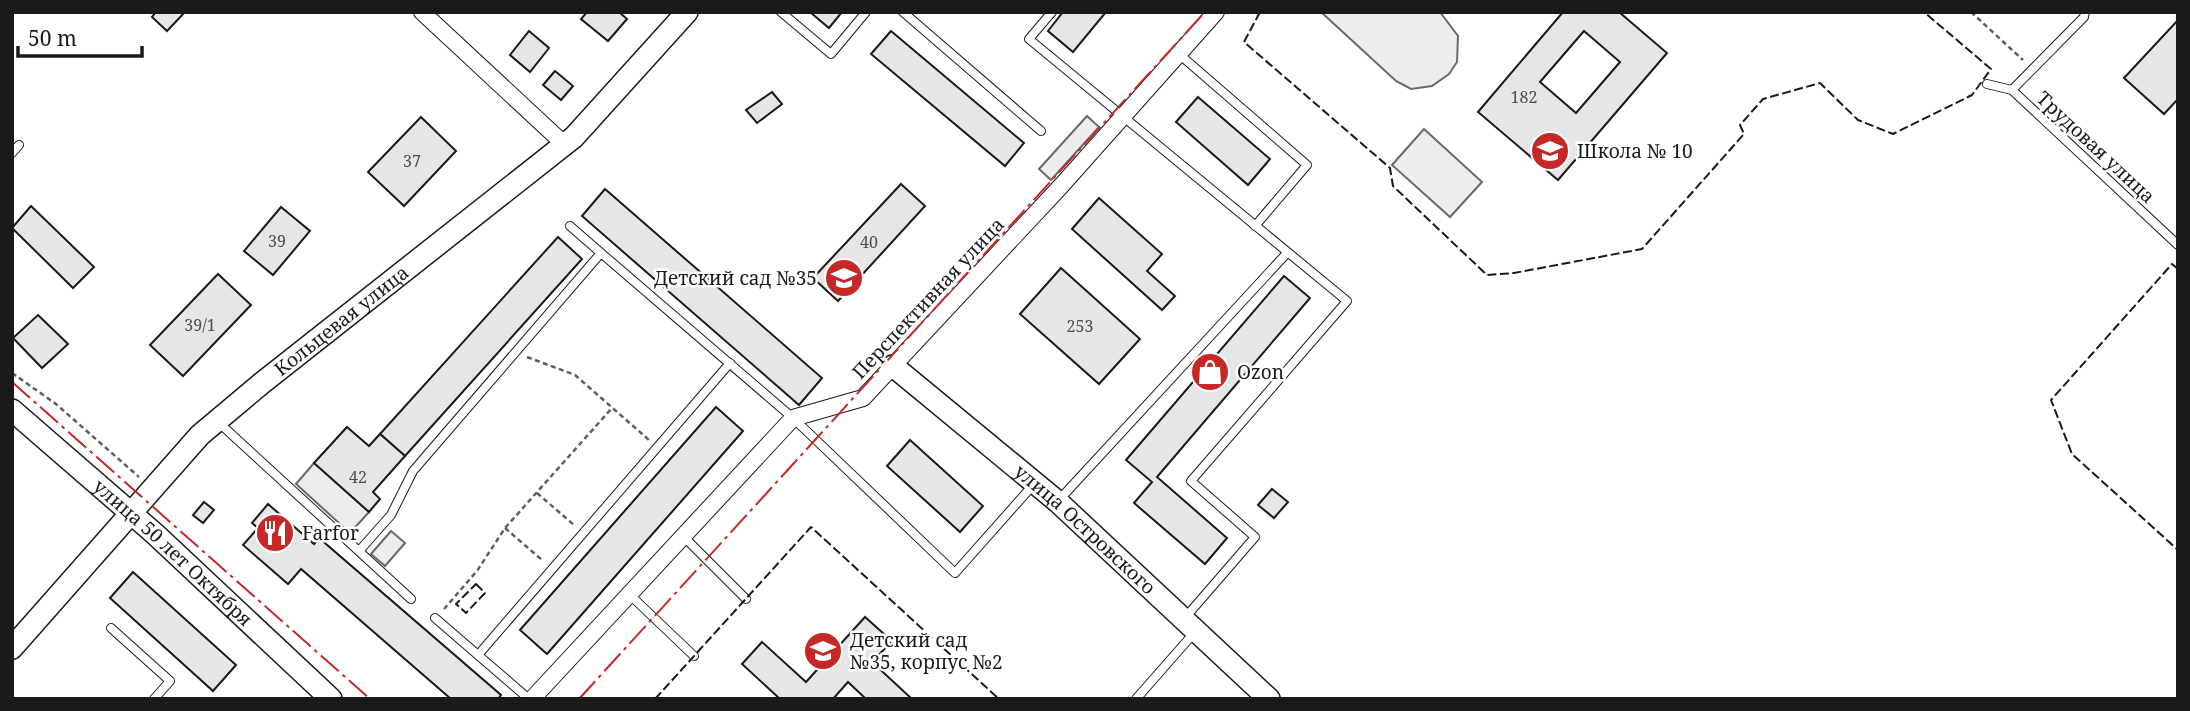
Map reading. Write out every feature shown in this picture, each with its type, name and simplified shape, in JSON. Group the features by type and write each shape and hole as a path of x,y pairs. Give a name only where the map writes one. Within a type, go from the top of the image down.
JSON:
{"street":[{"name":"Кольцевая улица","path":"12,648 200,435 574,137 687,12"},
{"name":"Перспективная улица","path":"793,418 863,398 1123,118 1216,12"},
{"path":"433,16 564,144"},
{"name":"улица Островского","path":"893,366 1058,502 1269,699"},
{"name":"улица 50 лет Октября","path":"12,410 132,514 331,699"},
{"path":"537,697 793,418"}],"lane":[{"path":"781,12 831,54 866,12"},
{"path":"903,12 1041,131"},
{"path":"1052,12 1029,39 1346,301 1191,481 1255,537 1136,699"},
{"path":"2012,90 2084,18 2085,12"},
{"path":"1179,54 1307,165 1255,226"},
{"name":"Трудовая улица","path":"1987,84 2012,90 2178,245"},
{"path":"12,153 19,145"},
{"path":"570,226 793,418 955,573 1035,482"},
{"path":"359,551 391,516 413,471 601,253"},
{"path":"1058,502 1287,253"},
{"path":"478,655 730,363"},
{"path":"217,421 411,598"},
{"path":"683,536 746,598"},
{"path":"629,594 694,656"},
{"path":"435,618 478,655 537,697"},
{"path":"111,628 170,681 154,699"}],"path":[{"path":"1971,12 2034,70"},
{"path":"515,352 575,375 657,447"},
{"path":"12,373 56,404 153,489"},
{"path":"435,618 477,571 505,528 612,408"},
{"path":"537,493 583,533"},
{"path":"505,528 553,569"}],"shaded area":[{"path":"1321,12 1440,12 1458,36 1457,62 1449,74 1432,86 1411,89 1396,81"},
{"path":"1087,116 1099,127 1051,180 1039,169"},
{"path":"1424,129 1482,182 1450,217 1392,165"},
{"path":"314,463 369,512 350,533 296,484"},
{"path":"391,531 405,543 385,566 371,554"}],"building":[{"path":"156,12 185,12 167,31 152,17"},
{"path":"587,12 619,12 627,19 608,41 581,19"},
{"path":"810,12 842,12 829,28"},
{"path":"1063,12 1106,12 1073,52 1048,31"},
{"path":"1563,12 1619,12 1667,53 1558,180 1478,112","holes":["1584,31 1620,62 1576,113 1540,82"]},
{"path":"2178,20 2178,99 2164,114 2124,78"},
{"path":"529,31 549,48 530,72 510,55"},
{"path":"891,31 1024,143 1005,166 871,54"},
{"path":"555,71 573,86 561,100 543,85"},
{"path":"772,92 782,104 757,123 746,110"},
{"path":"1198,97 1270,159 1248,185 1176,122"},
{"path":"421,117 456,151 404,206 368,172"},
{"path":"901,184 925,206 838,301 813,278"},
{"path":"605,189 822,378 799,405 582,216"},
{"path":"1099,198 1162,254 1147,271 1175,296 1162,310 1072,229"},
{"path":"31,206 94,267 73,288 12,228"},
{"path":"281,207 310,231 273,275 244,251"},
{"path":"558,237 582,259 405,456 380,434"},
{"path":"1061,268 1140,339 1099,384 1020,314"},
{"path":"218,274 251,305 183,376 150,345"},
{"path":"1284,276 1310,298 1157,477 1227,538 1205,564 1134,503 1152,482 1126,460"},
{"path":"38,315 68,344 42,368 13,338"},
{"path":"716,407 743,431 547,654 520,630"},
{"path":"347,427 369,446 380,434 405,456 373,492 380,499 369,512 314,463"},
{"path":"910,440 983,506 960,532 887,466"},
{"path":"1272,489 1288,502 1274,518 1258,505"},
{"path":"204,502 214,510 203,523 193,515"},
{"path":"268,504 314,544 319,538 501,695 498,699 451,699 301,569 288,584 243,545 258,528 252,523"},
{"path":"133,572 236,665 213,691 110,598"},
{"path":"865,617 892,641 872,662 912,699 866,699 848,682 833,699 780,699 742,664 762,642 806,682"}],"fence":[{"path":"1260,12 1244,42 1390,168 1393,186 1487,275 1514,273 1642,249 1744,134 1740,125 1763,99 1820,83 1858,120 1893,134 1972,95 1991,69 1924,12"},
{"path":"2178,269 2172,264 2051,400 2072,454 2178,550"},
{"path":"655,699 811,527 999,699"},
{"path":"476,584 485,593 466,613 456,604 476,584"}],"power":[{"path":"579,699 1205,12"},
{"path":"12,382 370,699"}],"place":[{"name":"Школа № 10","path":"1550,151"},
{"name":"Детский сад №35","path":"844,278"},
{"name":"Ozon","path":"1210,372"},
{"name":"Farfor","path":"275,533"},
{"name":"Детский сад №35, корпус №2","path":"823,651"}]}
